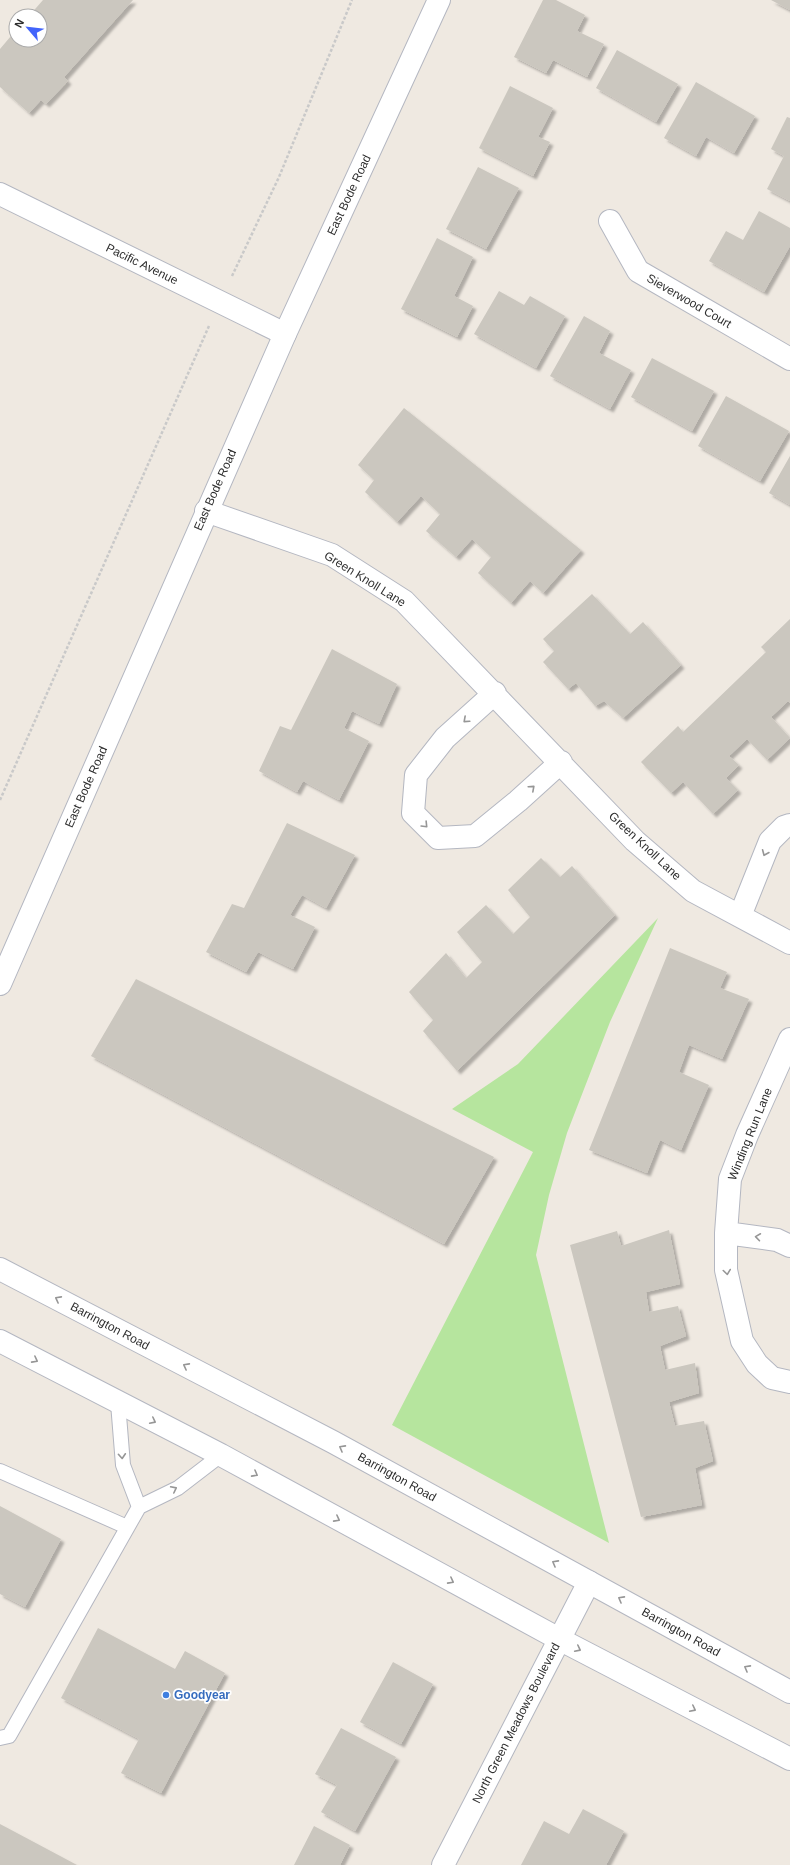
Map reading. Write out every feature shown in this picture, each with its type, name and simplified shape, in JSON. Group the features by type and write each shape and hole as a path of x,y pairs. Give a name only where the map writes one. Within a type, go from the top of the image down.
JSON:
{"street":[{"name":"East Bode Road","path":"0,984 284,334 439,0"},
{"name":"Pacific Avenue","path":"0,194 284,334"},
{"name":"Sieverwood Court","path":"610,220 638,271 790,359"},
{"name":"Green Knoll Lane","path":"206,511 332,555 404,601 635,840 693,891 790,943"},
{"path":"494,694 446,738 416,775 413,813 438,838 475,836 518,801 561,762"},
{"path":"740,916 770,841 784,827 790,825"},
{"name":"Winding Run Lane","path":"790,1038 747,1135 730,1179 726,1233 726,1270 742,1341 757,1364 772,1378 790,1382"},
{"path":"726,1233 777,1240 790,1246"},
{"name":"Barrington Road","path":"0,1269 333,1442 790,1692"},
{"path":"0,1342 118,1404 221,1455 559,1639 790,1759"},
{"name":"North Green Meadows Boulevard","path":"443,1865 589,1582"}],"lane":[{"path":"118,1404 123,1465 139,1507"},
{"path":"0,1738 9,1736 139,1507 178,1488 221,1455"},
{"path":"0,1471 127,1527"}],"path":[{"path":"235,270 279,177 352,0"},
{"path":"0,800 198,348"}],"green space":[{"path":"658,918 610,1022 567,1133 549,1195 536,1255 609,1543 392,1425 533,1152 452,1109 518,1064"}],"building":[{"path":"43,0 133,0 64,77 68,81 46,104 41,100 29,113 0,87 0,49 8,40 8,48 48,48 48,8 36,8"},
{"path":"543,0 556,0 585,15 577,31 604,44 587,77 553,60 546,73 514,57"},
{"path":"771,0 790,0 790,10"},
{"path":"617,50 678,84 656,122 596,88"},
{"path":"696,82 755,116 734,153 706,137 696,156 664,138"},
{"path":"510,86 553,108 538,137 550,142 533,176 479,148"},
{"path":"787,117 790,118 790,201 767,189 784,156 771,149"},
{"path":"478,167 519,188 486,249 446,229"},
{"path":"759,211 790,228 790,246 764,292 709,261 726,231 743,240"},
{"path":"437,238 473,257 454,296 473,306 457,337 401,309"},
{"path":"499,291 524,305 530,296 565,316 536,368 474,334"},
{"path":"584,316 610,331 599,353 631,370 610,409 550,376"},
{"path":"652,358 714,391 692,431 631,397"},
{"path":"726,396 789,431 760,481 698,446"},
{"path":"404,408 581,550 543,593 530,581 511,603 478,573 491,557 472,539 456,557 426,531 440,514 421,496 397,522 365,492 374,480 358,465"},
{"path":"790,456 790,505 769,493"},
{"path":"592,594 630,634 643,622 681,665 623,718 604,701 595,706 576,683 568,689 543,662 554,651 543,639"},
{"path":"790,619 790,703 788,701 771,717 790,738 767,760 747,739 729,756 739,765 726,778 738,790 713,814 683,782 671,793 641,762 678,726 683,732 766,652 761,647"},
{"path":"332,649 397,684 379,724 352,711 344,728 369,741 339,800 303,781 297,792 259,771 280,726 291,730"},
{"path":"287,823 355,855 326,908 302,895 290,915 315,927 293,969 258,952 246,972 206,952 232,904 244,908"},
{"path":"541,858 560,877 572,866 615,915 457,1071 423,1031 433,1020 409,992 446,953 466,978 482,962 457,932 486,905 513,934 530,917 508,890"},
{"path":"670,948 727,972 720,988 749,999 722,1059 689,1045 679,1072 709,1085 681,1150 660,1140 647,1173 589,1150"},
{"path":"136,979 494,1157 444,1244 91,1056"},
{"path":"669,1230 680,1284 646,1292 649,1312 678,1306 686,1336 660,1346 665,1370 695,1363 699,1393 669,1402 675,1426 704,1421 713,1461 695,1468 702,1505 641,1517 570,1245 617,1231 621,1246"},
{"path":"0,1506 61,1539 25,1607 0,1594"},
{"path":"98,1628 175,1669 185,1651 225,1673 161,1793 121,1773 139,1739 61,1698"},
{"path":"393,1662 433,1684 401,1744 360,1722"},
{"path":"341,1728 396,1757 355,1831 321,1812 337,1785 315,1774"},
{"path":"583,1809 624,1831 606,1865 521,1865 544,1821 569,1834"},
{"path":"0,1824 77,1865 0,1865"},
{"path":"314,1826 350,1845 340,1865 294,1865"}],"place":[{"name":"Goodyear","path":"166,1695"}]}
